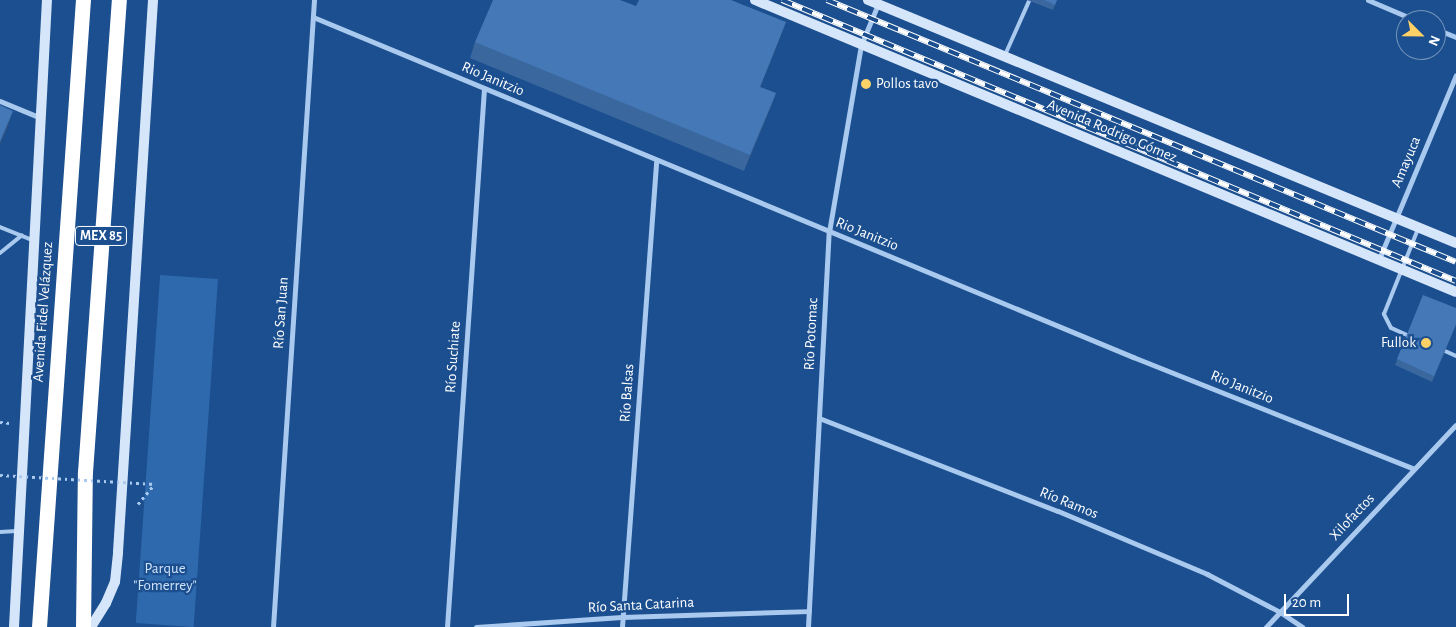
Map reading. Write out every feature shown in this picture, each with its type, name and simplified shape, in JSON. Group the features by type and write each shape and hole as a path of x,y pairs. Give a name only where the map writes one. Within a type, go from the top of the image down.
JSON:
{"highway":[{"name":"Avenida Fidel Velázquez","path":"39,627 83,0"},
{"name":"MEX 85","path":"83,627 85,472 119,0"}],"main road":[{"path":"14,627 47,0"},
{"path":"91,627 106,603 115,582 118,552 153,0"},
{"name":"Avenida Rodrigo Gómez","path":"755,0 1456,292"},
{"name":"Avenida Rodrigo Gómez","path":"868,0 879,2 1004,57 1456,243"}],"street":[{"name":"Río San Juan","path":"273,627 314,0"},
{"path":"1368,0 1396,12"},
{"name":"Río Potomac","path":"808,627 829,232 861,45 879,2"},
{"name":"Rio Janitzio","path":"313,17 829,232 1414,469"},
{"name":"Amayuca","path":"1379,259 1456,75"},
{"name":"Río Suchiate","path":"447,627 484,88"},
{"path":"0,101 41,118"},
{"name":"Río Balsas","path":"622,627 656,160"},
{"name":"Río Ramos","path":"819,418 1058,511 1207,574 1280,612 1302,627"},
{"name":"Xilofactos","path":"1266,627 1456,424"},
{"name":"Río Santa Catarina","path":"476,627 622,617 809,611"}],"lane":[{"path":"1004,57 1029,1"},
{"path":"0,227 35,240"},
{"path":"1407,335 1391,328 1384,314 1419,227"},
{"path":"0,253 22,235"},
{"path":"1445,351 1456,356"},
{"path":"0,532 18,531"}],"path":[{"path":"0,476 155,484"}],"green space":[{"name":"Parque \"Fomerrey\"","path":"160,275 218,279 194,627 136,623"}],"building":[{"path":"493,0 620,0 636,6 639,0 731,0 786,22 760,87 776,93 750,155 475,42"},
{"path":"1044,0 1057,0 1055,5"},
{"path":"0,105 13,111 0,142"},
{"name":"Fullok","path":"1423,295 1456,308 1456,324 1434,376 1397,359"}],"railway":[{"path":"782,0 1456,281"},
{"path":"827,0 1456,262"}],"place":[{"name":"Pollos tavo","path":"866,84"},
{"name":"Fullok","path":"1426,343"}]}
